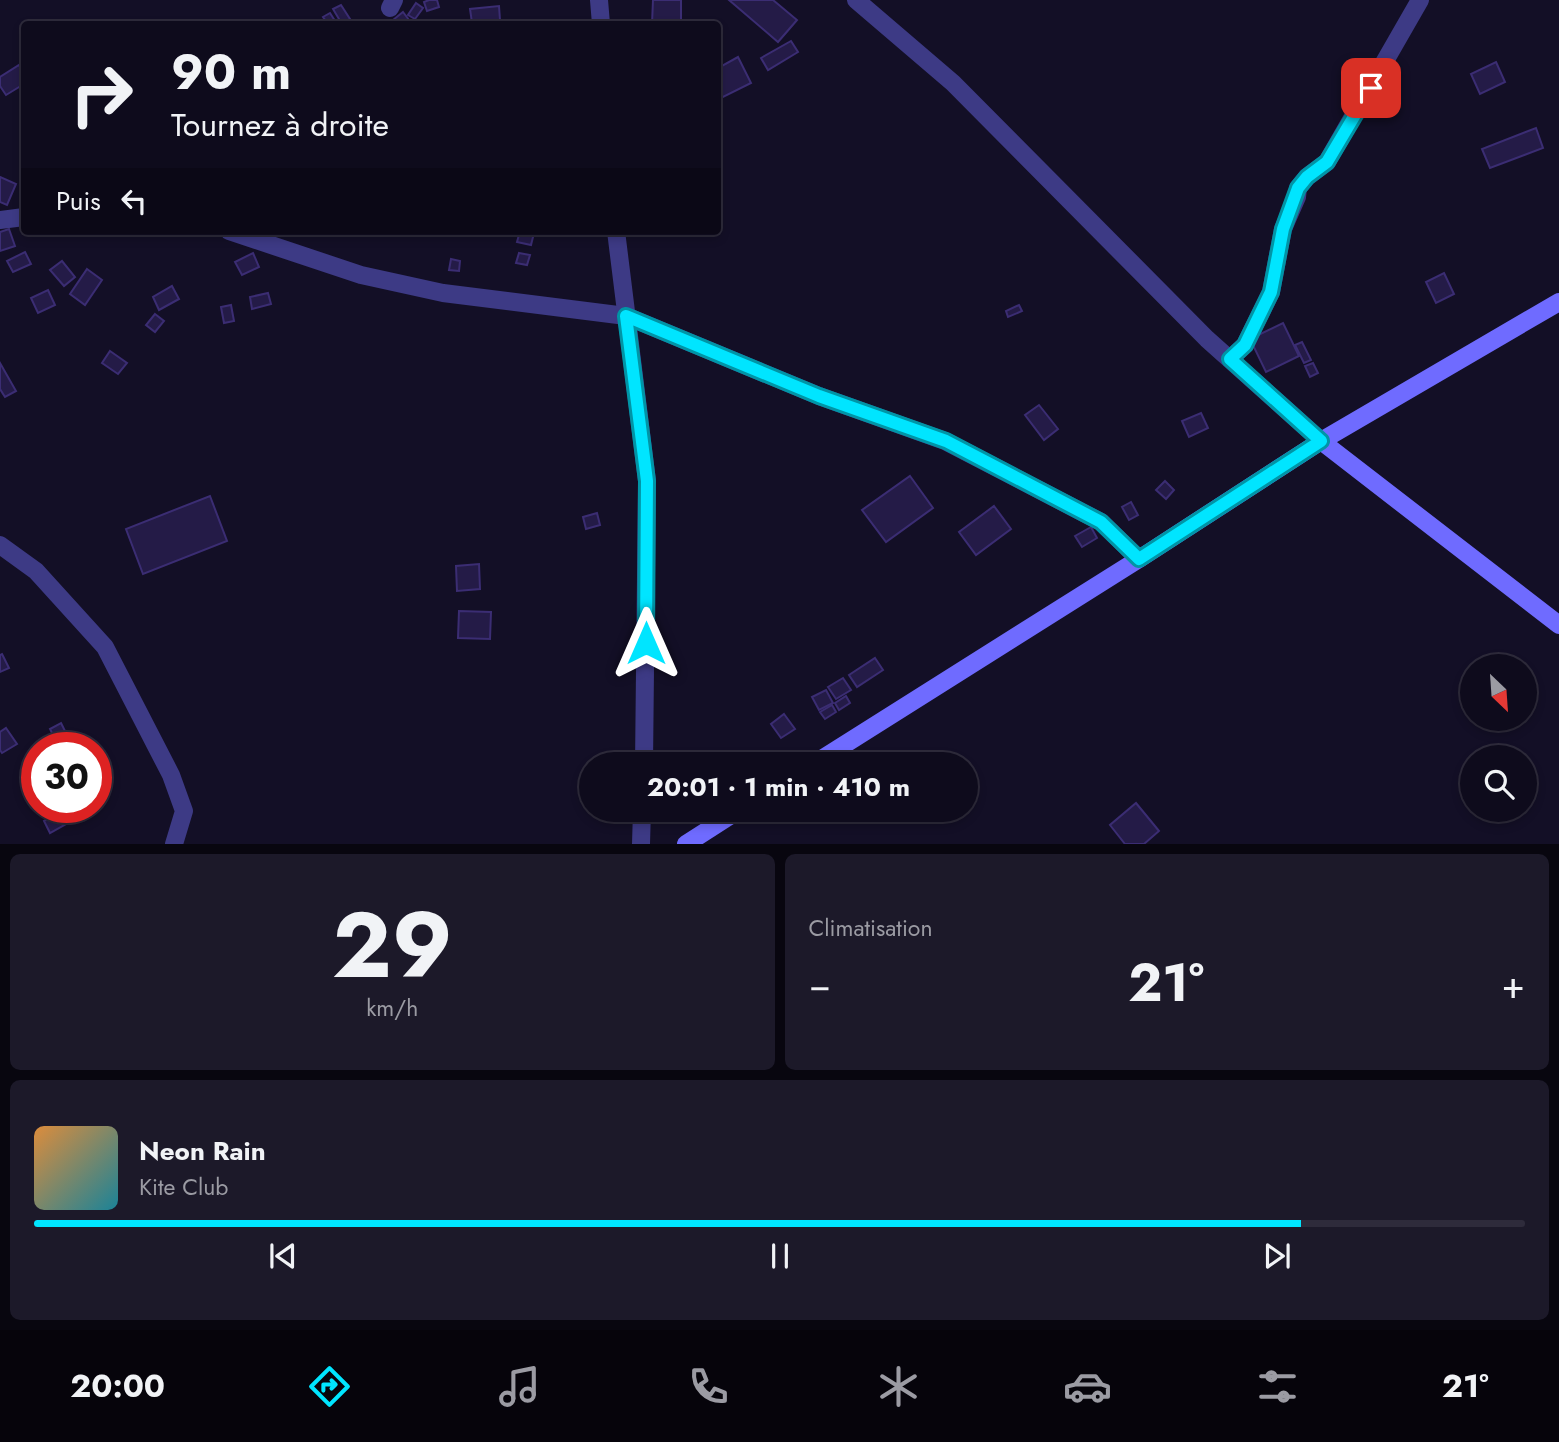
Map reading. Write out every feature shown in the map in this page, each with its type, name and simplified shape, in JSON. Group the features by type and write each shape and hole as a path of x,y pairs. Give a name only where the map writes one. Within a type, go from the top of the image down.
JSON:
{"street":[{"path":"599,0 601,21"},
{"path":"856,0 953,83 1207,338 1321,441 1559,625"},
{"path":"1230,359 1245,345 1271,292 1283,229 1298,188 1307,177 1327,162 1420,0"},
{"path":"0,220 21,217"},
{"path":"241,235 361,275 443,293 626,316 819,396 946,441 1101,522 1139,559"},
{"path":"616,235 647,481 644,752"},
{"path":"833,752 1321,441 1559,302"},
{"path":"0,545 36,571 105,647 171,775 184,811 174,844"},
{"path":"641,844 642,822"},
{"path":"686,844 720,822"}],"building":[{"path":"437,0 439,7 427,11 424,2"},
{"path":"653,0 681,0 681,21 652,21"},
{"path":"729,0 773,0 797,20 778,42"},
{"path":"416,3 423,8 415,19 408,15"},
{"path":"341,5 350,19 340,21 333,9"},
{"path":"499,6 500,20 472,21 470,9"},
{"path":"403,12 410,21 394,21"},
{"path":"330,13 335,21 326,21 323,17"},
{"path":"791,41 798,52 768,70 761,58"},
{"path":"738,57 751,83 721,98 721,66"},
{"path":"1496,62 1505,82 1480,94 1471,74"},
{"path":"19,65 21,86 6,95 0,86 0,77"},
{"path":"1536,128 1543,148 1490,168 1482,149"},
{"path":"0,177 16,184 7,205 0,202"},
{"path":"9,229 15,246 0,251 0,232"},
{"path":"519,235 534,235 531,245 517,242"},
{"path":"25,252 31,264 13,272 7,261"},
{"path":"253,253 259,267 242,275 235,262"},
{"path":"519,253 530,255 527,265 516,263"},
{"path":"451,259 460,261 459,271 449,270"},
{"path":"62,261 75,277 64,286 50,270"},
{"path":"87,269 102,280 85,305 70,294"},
{"path":"1444,273 1454,294 1436,303 1426,282"},
{"path":"172,286 179,299 159,310 153,297"},
{"path":"48,290 55,305 38,313 31,298"},
{"path":"268,293 271,304 252,309 250,297"},
{"path":"231,305 234,321 224,323 221,307"},
{"path":"1019,305 1022,311 1008,317 1006,311"},
{"path":"155,314 164,321 155,332 146,325"},
{"path":"1283,323 1299,356 1266,372 1250,339"},
{"path":"1302,342 1311,360 1304,363 1295,345"},
{"path":"110,351 127,363 118,374 102,363"},
{"path":"0,363 16,391 5,397 0,389"},
{"path":"1313,363 1318,373 1310,377 1305,366"},
{"path":"1039,405 1058,429 1044,440 1025,415"},
{"path":"1201,413 1208,428 1189,437 1182,421"},
{"path":"910,476 933,508 886,542 862,510"},
{"path":"1165,481 1174,490 1166,499 1156,490"},
{"path":"210,496 227,541 143,574 126,529"},
{"path":"1131,502 1138,515 1129,520 1122,507"},
{"path":"994,506 1011,529 976,555 959,532"},
{"path":"597,513 600,525 586,529 583,517"},
{"path":"1091,527 1097,538 1082,547 1075,536"},
{"path":"479,564 480,589 457,591 456,566"},
{"path":"459,611 491,612 490,639 458,638"},
{"path":"2,654 9,668 0,672 0,655"},
{"path":"875,658 883,670 857,687 849,675"},
{"path":"843,678 851,690 836,699 828,687"},
{"path":"826,690 833,703 819,710 812,697"},
{"path":"846,696 850,703 839,710 835,703"},
{"path":"832,705 836,712 825,719 820,712"},
{"path":"784,714 795,729 781,738 771,724"},
{"path":"61,723 66,732 52,732 50,729"},
{"path":"6,728 17,744 2,753 0,732"},
{"path":"1136,803 1159,831 1144,844 1125,844 1110,825"},
{"path":"45,823 66,823 66,824 50,833"}],"route":[{"path":"646,643 647,481 626,316 819,396 946,441 1101,522 1139,559 1321,441 1230,359 1245,345 1271,292 1283,229 1297,197 1298,188 1307,177 1327,162 1371,88"}]}
